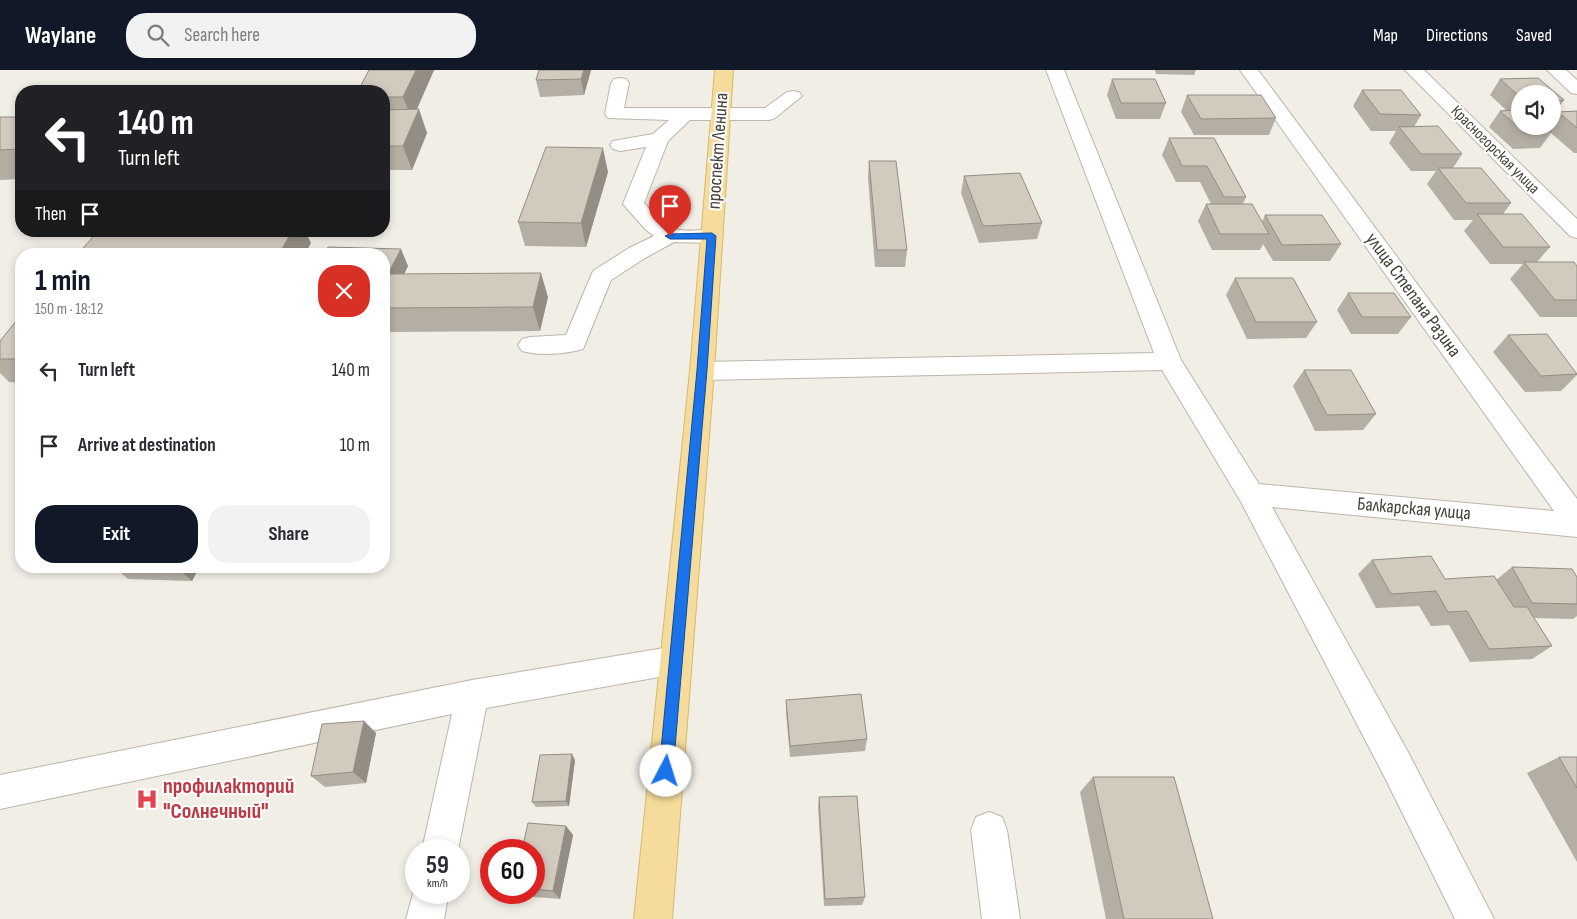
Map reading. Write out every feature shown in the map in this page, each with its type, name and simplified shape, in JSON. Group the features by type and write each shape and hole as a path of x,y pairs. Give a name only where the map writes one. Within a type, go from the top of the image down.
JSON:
{"main road":[{"name":"проспект Ленина","path":"653,919 702,370 724,70"}],"street":[{"path":"1055,70 1169,361 1251,494 1396,764 1475,919"},
{"name":"улица Степана Разина","path":"1249,70 1577,523"},
{"name":"Красногорская улица","path":"1414,70 1577,231"},
{"path":"1556,70 1577,89"},
{"path":"620,83 614,114 770,114 793,96"},
{"path":"670,236 653,226 633,204 659,139 684,114"},
{"path":"620,146 659,139"},
{"path":"530,345 575,343 600,276 637,253 670,236 712,236"},
{"path":"702,370 1169,361"},
{"name":"Балкарская улица","path":"1251,494 1577,523"},
{"path":"0,792 472,695 676,660"},
{"path":"442,839 472,695"},
{"path":"989,830 1001,919"},
{"path":"425,919 428,904"}],"building":[{"path":"369,70 416,70 403,97 390,97 390,85 361,85"},
{"path":"539,70 584,70 581,79 536,80"},
{"path":"1538,78 1546,85 1511,85 1511,89 1500,79"},
{"path":"1112,79 1155,79 1166,103 1121,103"},
{"path":"1362,90 1401,90 1421,115 1380,114"},
{"path":"1187,95 1261,95 1276,118 1201,119"},
{"path":"419,109 403,146 390,146 390,110"},
{"path":"1511,110 1511,121 1500,111"},
{"path":"1577,111 1577,128 1561,115 1561,112"},
{"path":"0,117 15,117 15,149 0,150"},
{"path":"1438,126 1462,154 1421,154 1399,127"},
{"path":"1169,138 1214,138 1246,197 1224,197 1207,166 1182,166"},
{"path":"546,147 603,148 581,223 518,222"},
{"path":"869,161 896,161 907,250 877,250"},
{"path":"1438,168 1481,168 1511,203 1466,203"},
{"path":"1020,173 1042,223 983,226 964,176"},
{"path":"1206,204 1252,204 1269,234 1220,234"},
{"path":"1477,214 1522,214 1550,247 1503,247"},
{"path":"1265,215 1322,215 1341,244 1282,245"},
{"path":"93,237 289,237 282,248 83,248"},
{"path":"328,247 364,248 327,248"},
{"path":"390,249 401,249 390,270"},
{"path":"1524,262 1574,262 1577,266 1577,300 1555,300"},
{"path":"541,273 533,307 390,308 390,274"},
{"path":"1235,278 1293,278 1317,322 1256,322"},
{"path":"1348,293 1394,293 1411,317 1362,317"},
{"path":"15,322 15,359 0,359 0,341"},
{"path":"1547,334 1577,374 1541,376 1508,335"},
{"path":"1304,370 1351,370 1376,414 1327,415"},
{"path":"1431,556 1445,579 1494,576 1514,607 1527,607 1552,646 1489,649 1467,611 1448,612 1436,591 1391,594 1372,560"},
{"path":"1512,567 1572,569 1577,577 1577,604 1532,603"},
{"path":"861,694 867,739 790,746 786,700"},
{"path":"364,721 353,772 311,776 322,724"},
{"path":"572,754 566,801 532,802 540,755"},
{"path":"1559,757 1577,757 1577,788"},
{"path":"1093,777 1174,777 1213,919 1124,919"},
{"path":"857,796 865,897 825,899 819,797"},
{"path":"528,823 566,826 553,891 545,890 545,839 524,839"}],"place":[{"name":"профилакторий \"Солнечный\"","path":"147,799"}],"route":[{"path":"666,771 702,370 712,236 670,236"}]}
